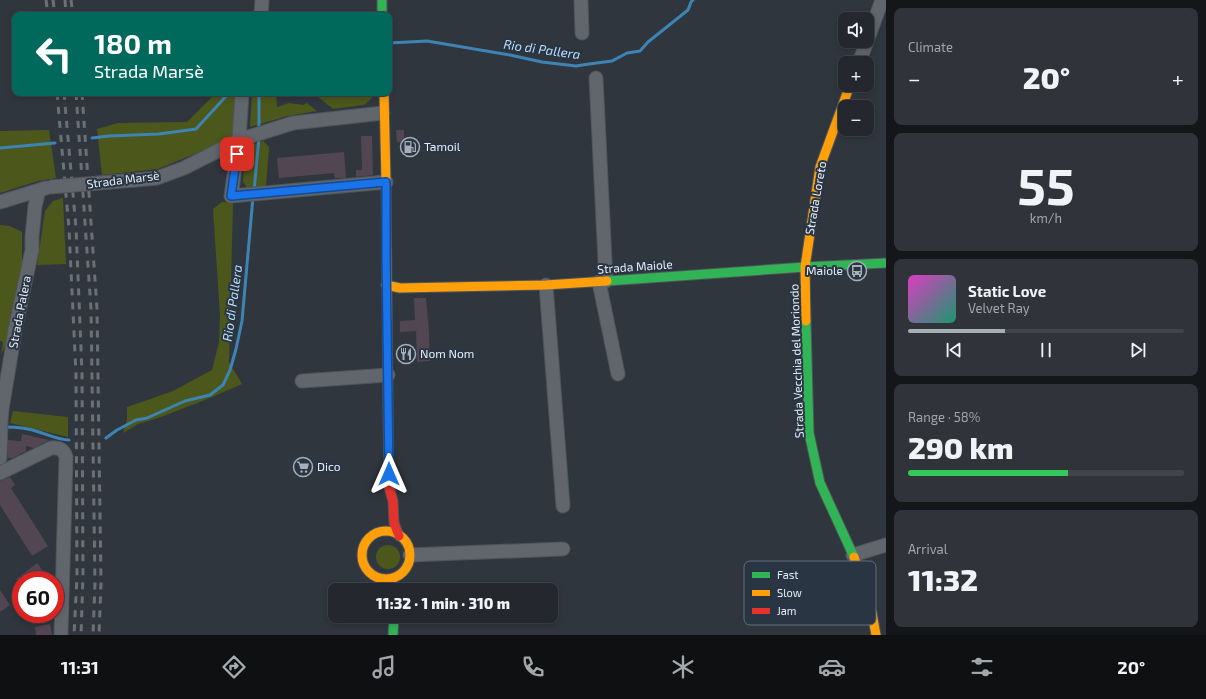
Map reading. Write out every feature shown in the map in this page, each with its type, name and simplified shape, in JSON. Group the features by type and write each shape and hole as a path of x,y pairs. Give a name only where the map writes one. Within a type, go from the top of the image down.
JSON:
{"street":[{"path":"261,12 262,0"},
{"path":"382,0 382,12"},
{"path":"581,0 582,33"},
{"path":"862,56 882,0"},
{"path":"596,78 603,282 618,374"},
{"name":"Strada Loreto","path":"806,267 820,166 847,92"},
{"path":"242,96 244,138 231,196 386,182"},
{"path":"384,96 389,487 393,501 394,523 399,536"},
{"name":"Strada Marsè","path":"1,202 45,189 157,178 184,168 244,138 293,123 383,113"},
{"name":"Strada Palera","path":"0,458 1,426 16,325 32,250 35,214 45,189"},
{"name":"Strada Marsè","path":"1,202 22,204 35,214"},
{"name":"Strada Maiole","path":"386,285 400,288 546,285 886,263"},
{"name":"Strada Vecchia del Moriondo","path":"806,267 809,433 820,483 855,561"},
{"path":"546,285 563,506"},
{"path":"302,381 388,375"},
{"path":"0,472 51,448 56,447 65,453 61,635"},
{"path":"384,503 389,487"},
{"path":"398,583 400,575 409,563 410,555 408,548 405,541 399,536 392,532 377,530 366,542 363,549 363,563 372,575 376,577 386,579 400,575"},
{"path":"853,555 886,545"},
{"path":"410,555 563,549"},
{"path":"376,577 379,583"},
{"path":"392,623 393,635"},
{"name":"Strada Vecchia del Moriondo","path":"874,625 876,635"}],"green space":[{"path":"213,96 234,96 233,138 158,169 102,175 97,129 118,123 187,122"},
{"path":"252,96 276,96 277,107 289,103 303,105 307,103 317,111 287,116 250,127"},
{"path":"372,96 372,98 364,105 333,109 318,97"},
{"path":"49,130 56,178 38,181 0,193 0,131"},
{"path":"263,141 269,147 266,186 248,189 243,182 244,148"},
{"path":"63,198 66,264 37,265 45,211 53,201"},
{"path":"222,202 233,203 229,362 242,384 161,417 138,424 123,433 127,419 127,407 173,391 212,370 219,342 220,316 213,209"},
{"path":"0,225 10,226 22,232 22,270 7,342 1,355 3,342 0,341"},
{"path":"13,411 68,417 68,437 10,423"},
{"path":"388,545 396,549 400,557 396,565 388,569 380,565 376,557 380,549"}],"building":[{"path":"396,130 404,130 404,142 416,142 416,153 403,153 403,142 397,142"},
{"path":"361,136 372,136 373,175 356,177 356,170 362,170"},
{"path":"344,152 346,178 335,178 334,173 279,178 277,158"},
{"path":"414,298 426,298 430,361 417,362 416,331 400,332 400,321 415,320"},
{"path":"22,434 49,440 34,448 26,446 26,451 13,458 8,458 8,440 21,441"},
{"path":"10,477 15,485 11,488 48,546 32,556 0,505 0,481"},
{"path":"37,563 43,571 27,571"},
{"path":"0,590 10,605 0,612"},
{"path":"50,624 52,635 36,635 35,627"}],"waterway":[{"name":"Rio di Pallera","path":"392,43 427,41 542,62 576,66 612,61 627,53 640,51 648,42 688,10 693,0"},
{"name":"Rio di Pallera","path":"92,138 159,134 196,129 226,96"},
{"name":"Rio di Pallera","path":"259,96 259,129"},
{"name":"Rio di Pallera","path":"254,191 259,137"},
{"name":"Rio di Pallera","path":"0,148 55,143"},
{"name":"Rio di Pallera","path":"106,438 117,430 136,420 147,418 185,401 210,395 223,385 230,370 242,321 253,197"},
{"name":"Rio di Pallera","path":"5,427 27,429 69,440"}],"railway":[{"path":"46,0 48,12"},
{"path":"53,0 55,12"},
{"path":"65,0 66,12"},
{"path":"71,0 73,12"},
{"path":"57,96 69,229 76,374 77,576 74,635"},
{"path":"64,96 76,228 82,373 83,576 81,635"},
{"path":"76,96 91,309 95,583 93,635"},
{"path":"82,96 97,309 101,583 99,635"}],"traffic: fast":[{"path":"382,0 382,12"},
{"path":"607,281 805,267 886,263"},
{"path":"806,321 809,433 820,483 854,557"},
{"path":"393,635 394,623"}],"traffic: slow":[{"path":"806,321 805,267 820,167 847,92"},
{"path":"384,96 388,408"},
{"path":"386,285 400,288 546,285 607,281"},
{"path":"386,531 395,533 403,538 408,546 410,555 408,564 403,572 395,577 386,579 377,577 369,572 364,564 362,555 364,546 369,538 377,533 386,531"},
{"path":"854,557 855,561"},
{"path":"874,625 876,635"}],"traffic: jam":[{"path":"388,408 389,487 393,501 394,523 399,536"}],"place":[{"name":"Tamoil","path":"410,147"},
{"name":"Maiole","path":"857,271"},
{"name":"Nom Nom","path":"406,354"},
{"name":"Dico","path":"303,467"}],"route":[{"path":"237,154 231,196 386,182 389,474"}]}
